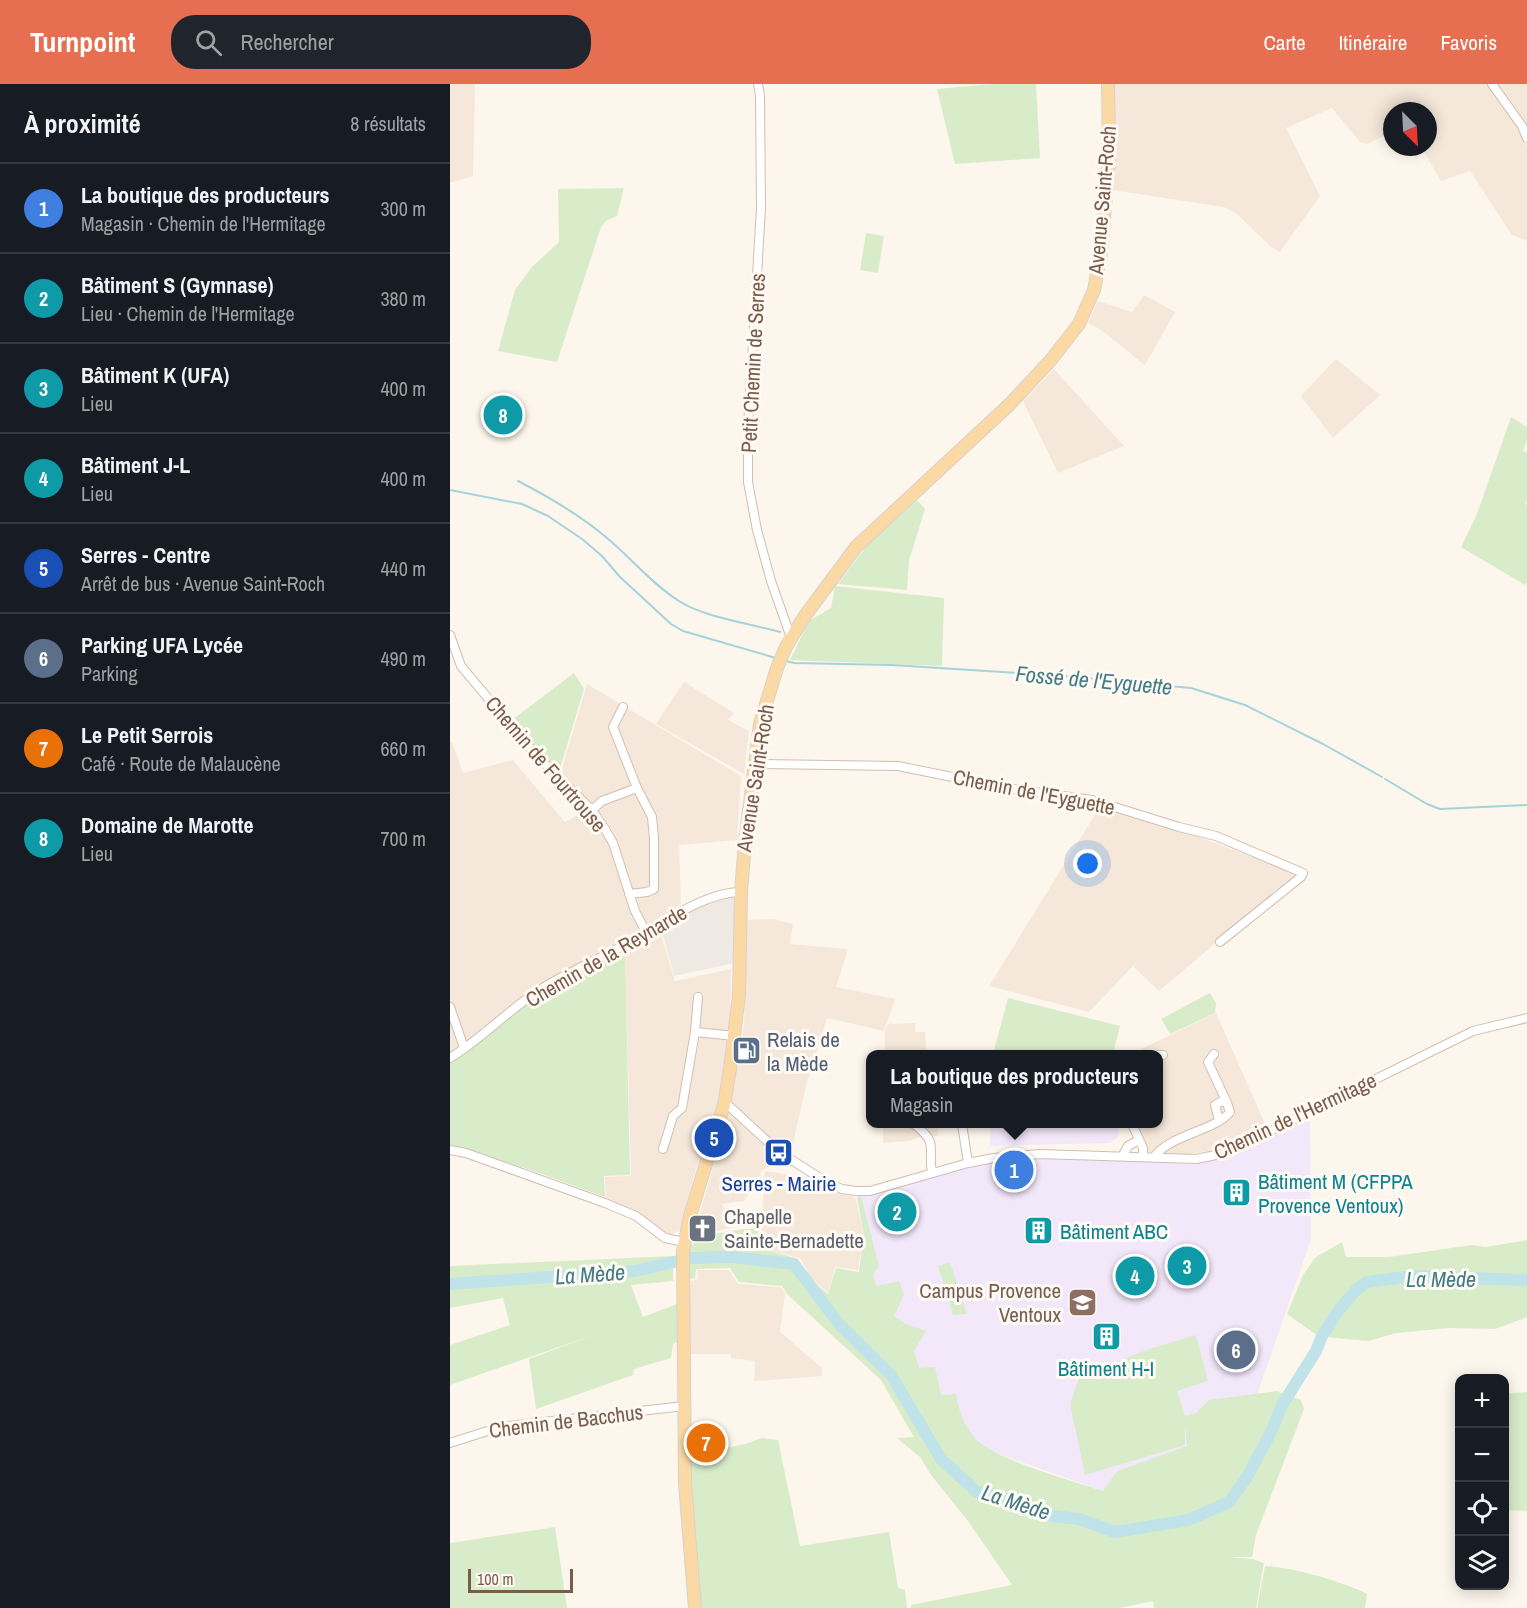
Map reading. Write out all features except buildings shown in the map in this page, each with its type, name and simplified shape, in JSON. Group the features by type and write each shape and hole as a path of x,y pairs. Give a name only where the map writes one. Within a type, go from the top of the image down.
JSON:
{"main road":[{"name":"Avenue Saint-Roch","path":"695,1608 687,1506 683,1246 724,1105 735,1036 739,995 741,892 754,764 760,724 768,693 780,659 792,635 856,547 1010,404 1050,361 1079,324 1094,290 1101,253 1109,159 1108,84"}],"street":[{"name":"Petit Chemin de Serres","path":"758,84 761,208 748,435 748,482 757,530 771,581 792,635"},
{"path":"1492,84 1522,126 1527,138"},
{"name":"Chemin de Fourtrouse","path":"450,635 461,666 533,752 592,810 610,837 639,922 646,932"},
{"path":"624,707 613,727 637,788 652,817 654,838 654,889 629,894"},
{"name":"Chemin de l'Eyguette","path":"754,764 898,766 1007,788 1092,800 1216,836 1303,873 1220,942"},
{"path":"592,810 602,801 637,788"},
{"name":"Chemin de la Reynarde","path":"450,1058 540,990 677,914 721,894 741,892"},
{"path":"663,1149 673,1116 682,1108 695,1032 698,997"},
{"path":"450,1007 464,1048"},
{"name":"Chemin de l'Hermitage","path":"724,1105 729,1106 779,1152 842,1189 870,1191 968,1163 1040,1154 1196,1159 1221,1154 1473,1031 1527,1018"},
{"path":"695,1032 735,1036"},
{"path":"1154,1157 1165,1146 1219,1120 1230,1112 1208,1062 1214,1054"},
{"path":"919,1128 929,1136 932,1173"},
{"path":"963,1128 968,1163"},
{"path":"1134,1128 1143,1148 1143,1156"},
{"path":"1124,1155 1128,1146 1139,1140"},
{"path":"450,1150 605,1203 636,1216 665,1238 683,1246"},
{"name":"Chemin de Bacchus","path":"450,1443 500,1427 684,1406"}],"shaded area":[{"path":"450,84 475,84 473,176 450,183"},
{"path":"1112,84 1490,84 1527,147 1527,241 1512,235 1470,171 1441,181 1426,156 1437,156 1437,102 1383,102 1383,136 1367,144 1360,142 1332,108 1286,128 1320,196 1280,252 1270,246 1237,214 1224,207 1112,190"},
{"path":"1495,84 1527,84 1527,133"},
{"path":"1144,295 1175,312 1145,365 1100,329 1088,323 1098,301 1132,312"},
{"path":"1336,359 1380,395 1333,438 1301,396"},
{"path":"1054,369 1124,446 1058,473 1023,401"},
{"path":"684,682 734,713 728,720 749,731 744,774 656,724"},
{"path":"587,684 741,776 737,840 679,845 681,907 654,922 648,923 643,918 614,833 602,815 560,775"},
{"path":"452,742 463,773 513,760 565,822 587,810 608,836 640,934 450,1055 450,743"},
{"path":"1101,805 1191,834 1297,874 1159,991 1133,966 1089,1012 989,986"},
{"path":"737,896 735,963 674,976 662,931 667,923 724,897"},
{"path":"773,919 793,924 790,944 848,949 836,987 895,999 884,1031 827,1018 806,1086 791,1152 762,1171 744,1201 722,1204 733,1227 693,1238 732,1099 744,1024 747,920"},
{"path":"660,931 675,981 731,969 730,1041 717,1106 693,1179 682,1230 666,1236 606,1200 605,1177 631,1176 625,946"},
{"path":"1216,1013 1266,1126 1220,1149 1183,1155 1140,1151 1129,1128 1163,1128 1163,1050 1139,1050"},
{"path":"915,1023 915,1032 925,1032 926,1050 885,1050 885,1031 888,1024"},
{"name":"Campus Provence Ventoux","path":"1310,1115 1311,1239 1247,1424 1129,1500 947,1436 859,1272 864,1234 857,1194 983,1163 1047,1157 1197,1162 1213,1160 1227,1156"},
{"path":"883,1128 938,1128 938,1136 883,1143"},
{"path":"990,1128 1118,1128 1118,1137 1110,1143 990,1146"},
{"path":"765,1171 807,1177 837,1193 855,1197 864,1233 858,1270 835,1267 828,1293 812,1279 800,1258 763,1249 761,1245"},
{"path":"697,1270 729,1270 738,1284 781,1287 785,1294 780,1332 822,1368 822,1376 754,1381 755,1361 731,1358 731,1354 690,1354 690,1282 698,1279"}],"green space":[{"path":"993,84 1036,84 1040,158 955,164 937,89"},
{"path":"624,188 617,216 606,221 601,227 557,362 498,351 515,290 532,267 559,242 558,189"},
{"path":"866,233 884,236 878,273 860,270"},
{"path":"1511,417 1527,427 1527,440 1523,451 1527,453 1527,500 1525,504 1527,505 1527,581 1525,585 1461,547 1477,514"},
{"path":"917,500 925,509 909,560 907,590 838,584 866,547"},
{"path":"835,586 944,598 942,666 790,660 809,621 831,608"},
{"path":"574,673 584,689 558,775 512,720"},
{"path":"625,947 630,1175 604,1176 605,1197 531,1170 450,1145 450,1060 540,992"},
{"path":"1210,993 1216,1003 1215,1013 1170,1034 1161,1019"},
{"path":"1008,998 1120,1026 1114,1050 994,1050"},
{"path":"861,1196 879,1266 873,1275 876,1286 899,1281 904,1295 894,1316 906,1324 926,1331 914,1351 919,1368 935,1367 941,1395 956,1394 963,1418 972,1435 987,1448 1001,1455 1103,1491 1117,1471 1187,1446 1185,1424 1185,1445 1085,1475 1070,1404 1081,1372 1092,1372 1146,1350 1196,1335 1208,1381 1177,1391 1185,1416 1196,1413 1209,1400 1277,1391 1301,1400 1304,1409 1256,1535 1252,1557 1228,1557 1253,1559 1264,1563 1256,1608 1154,1608 1153,1601 1120,1608 911,1608 911,1605 1012,1585 920,1457 897,1438 914,1437 881,1380 787,1294 782,1286 739,1282 730,1268 696,1269 695,1279 687,1278 690,1246 715,1234 760,1228 759,1246 795,1258 811,1280 828,1294 836,1268 859,1272 864,1234 857,1198"},
{"path":"1527,1240 1527,1278 1412,1273 1365,1280 1352,1289 1318,1336 1287,1314 1303,1275 1316,1257 1342,1242 1346,1257 1389,1257 1472,1245 1486,1247"},
{"path":"673,1256 673,1281 631,1285 643,1317 677,1304 677,1342 673,1344 671,1358 634,1369 633,1375 536,1409 529,1359 596,1334 450,1385 450,1345 510,1325 503,1298 450,1308 450,1266"},
{"path":"950,1262 967,1314 953,1315 938,1266"},
{"path":"1413,1278 1527,1284 1527,1317 1495,1329 1449,1328 1396,1333 1369,1341 1325,1337 1340,1312 1368,1285"},
{"path":"1527,1392 1527,1511 1509,1510 1509,1394"},
{"path":"762,1438 778,1440 800,1546 889,1532 898,1588 905,1590 907,1608 699,1608 689,1456"},
{"path":"555,1527 567,1608 450,1608 450,1543"},
{"path":"1265,1566 1303,1572 1357,1589 1367,1594 1365,1608 1257,1608"}],"waterway":[{"path":"518,481 553,500 597,530 660,587 689,607 714,616 780,632"},
{"name":"Fossé de l'Eyguette","path":"450,490 522,504 548,516 602,556 620,577 671,624 683,631 776,658"},
{"name":"Fossé de l'Eyguette","path":"786,661 1064,676 1191,688 1245,705 1382,777"},
{"name":"Fossé de l'Eyguette","path":"1385,779 1427,804 1440,809 1527,805"},
{"name":"La Mède","path":"450,1284 635,1271 691,1258 732,1257 794,1264 839,1324 891,1375 941,1459 977,1492 1014,1501 1052,1516 1079,1519 1115,1532 1189,1520 1229,1502 1247,1477 1271,1432 1282,1405 1316,1351 1322,1336 1338,1311 1356,1290 1367,1282 1413,1276 1527,1280"}],"place":[{"name":"Domaine de Marotte","path":"503,415"},
{"name":"Relais de la Mède","path":"746,1051"},
{"name":"Serres - Centre","path":"714,1138"},
{"name":"Serres - Mairie","path":"779,1152"},
{"name":"La boutique des producteurs","path":"1014,1170"},
{"name":"Bâtiment M (CFPPA Provence Ventoux)","path":"1237,1193"},
{"name":"Bâtiment S (Gymnase)","path":"897,1212"},
{"name":"Chapelle Sainte-Bernadette","path":"703,1228"},
{"name":"Bâtiment ABC","path":"1039,1231"},
{"name":"Bâtiment K (UFA)","path":"1187,1266"},
{"name":"Bâtiment J-L","path":"1135,1276"},
{"name":"Campus Provence Ventoux","path":"1082,1302"},
{"name":"Bâtiment H-I","path":"1106,1337"},
{"name":"Parking UFA Lycée","path":"1236,1350"},
{"name":"Le Petit Serrois","path":"706,1443"}]}
